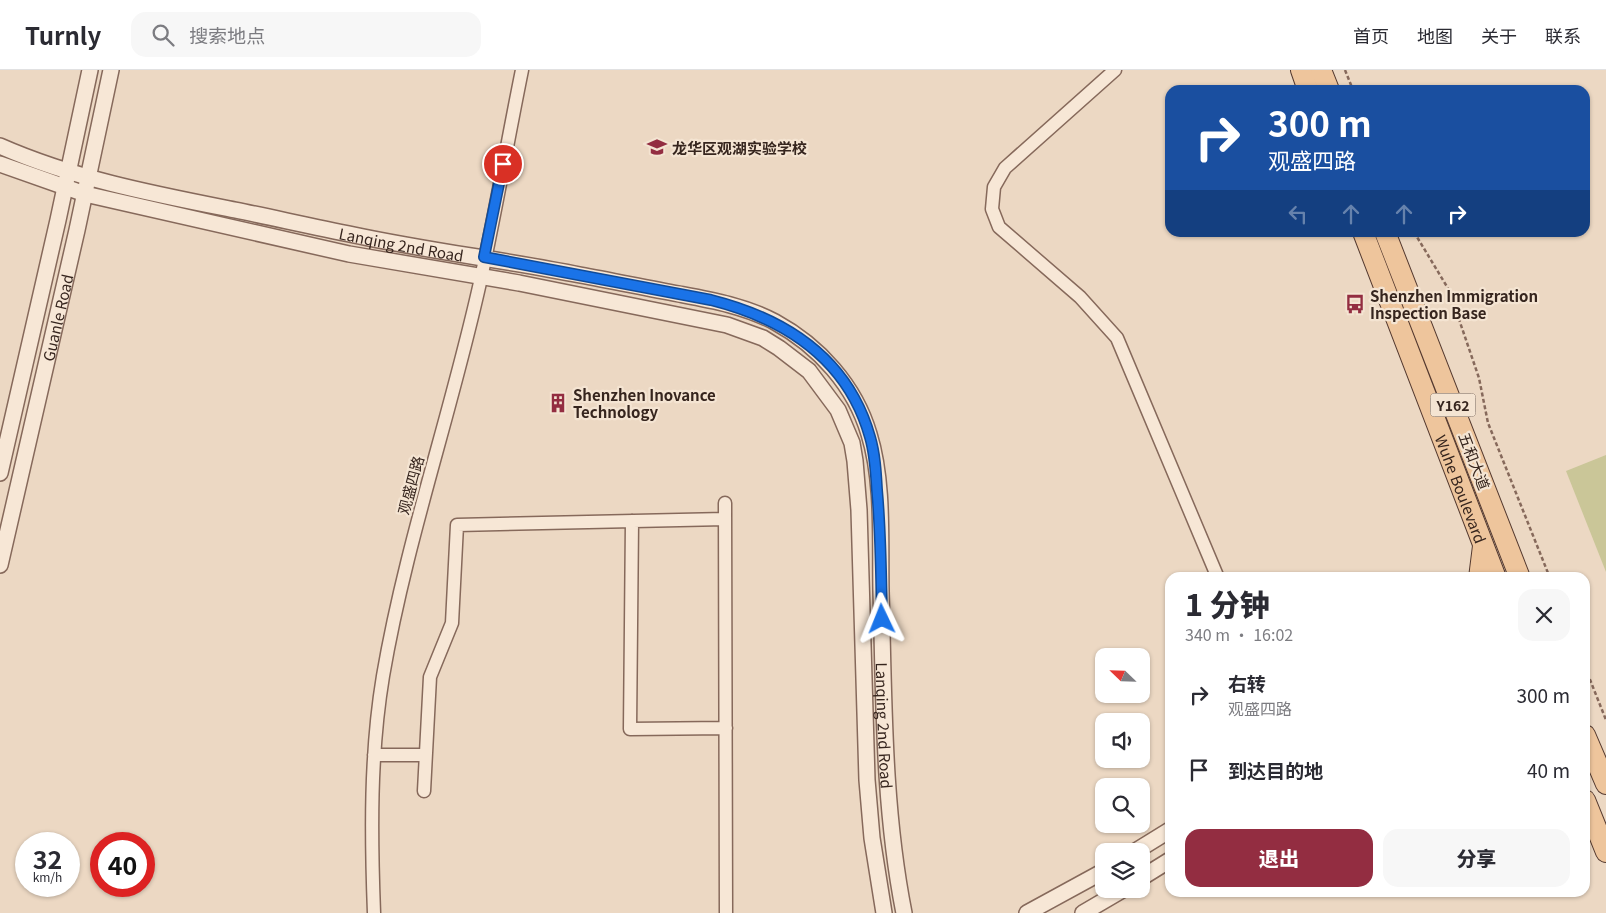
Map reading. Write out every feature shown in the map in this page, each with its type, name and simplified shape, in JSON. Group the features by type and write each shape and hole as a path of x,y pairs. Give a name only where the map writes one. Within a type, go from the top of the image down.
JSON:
{"main road":[{"path":"1301,70 1306,85"},
{"path":"1321,70 1327,85"},
{"name":"Wuhe Boulevard","path":"1365,237 1494,572"},
{"name":"五和大道","path":"1387,237 1518,572"},
{"path":"1480,572 1484,544"},
{"path":"1590,747 1606,784"},
{"path":"1590,812 1606,852"}],"street":[{"name":"Guanle Road","path":"0,473 90,70"},
{"name":"Guanle Road","path":"0,565 85,194 110,70"},
{"name":"观盛四路","path":"374,913 371,838 374,756 383,678 398,597 481,277 522,70"},
{"path":"1115,70 1005,168 994,187 992,208 999,227 1080,297 1117,338 1215,572"},
{"name":"Lanqing 2nd Road","path":"0,146 88,179 353,235 484,257 711,300 772,320 806,343 822,357 846,385 864,419 871,438 879,509 887,779 893,845 904,913"},
{"name":"Lanqing 2nd Road","path":"0,164 85,194 349,254 707,320 745,330 763,338 809,371 830,397 846,426 855,461 860,510 867,780 872,838 884,913"},
{"path":"725,503 726,913"},
{"path":"424,791 430,678 452,623 457,525 725,519"},
{"path":"632,521 630,729 726,728"},
{"path":"374,756 425,755"},
{"path":"1149,843 1165,833"},
{"path":"1150,872 1165,863"},
{"path":"1027,913 1095,876"},
{"path":"1082,913 1108,898"}],"path":[{"path":"1346,70 1351,85"},
{"path":"1417,237 1449,290 1479,378 1488,423 1548,572"},
{"path":"1590,680 1606,720"}],"shaded area":[{"path":"1606,455 1606,572 1566,471"}],"place":[{"name":"龙华区观湖实验学校","path":"657,147"},
{"name":"Shenzhen Immigration Inspection Base","path":"1355,304"},
{"name":"Shenzhen Inovance Technology","path":"558,403"}],"route":[{"path":"503,164 484,257 711,300 752,312 772,320 790,331 822,357 835,371 856,401 871,438 879,509 882,619"}]}
